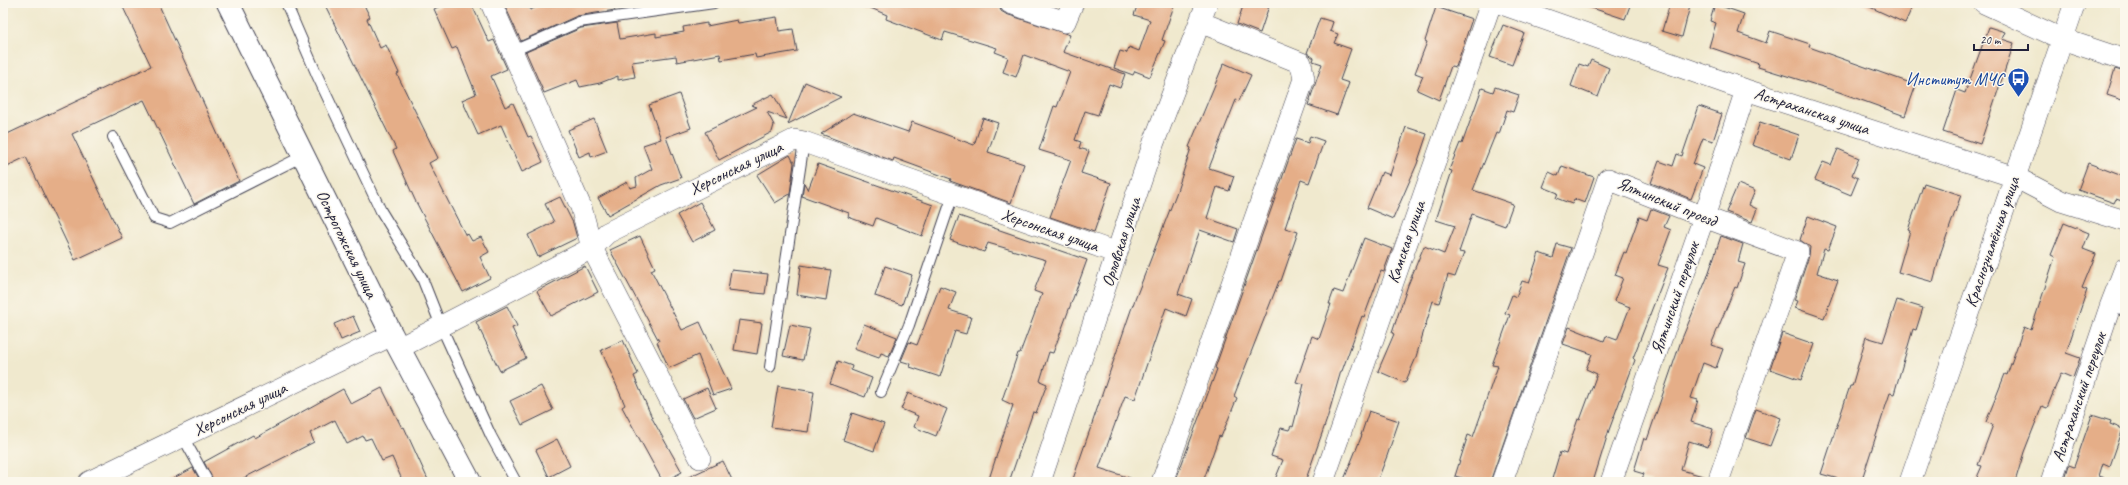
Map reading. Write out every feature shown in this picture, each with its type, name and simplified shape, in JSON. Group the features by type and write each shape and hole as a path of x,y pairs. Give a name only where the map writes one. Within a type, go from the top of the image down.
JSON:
{"street":[{"name":"Острогожская улица","path":"228,3 395,341 470,482"},
{"path":"491,3 581,208 592,248 700,458"},
{"path":"1010,3 1065,22 1073,3"},
{"name":"Орловская улица","path":"1040,482 1154,142 1207,3"},
{"name":"Камская улица","path":"1323,482 1491,3"},
{"name":"Астраханская улица","path":"1498,3 1746,90 2015,177 2061,201 2125,221"},
{"path":"1984,3 2062,39 2125,60"},
{"name":"Краснознамённая улица","path":"1910,482 2075,3"},
{"path":"1162,482 1304,78 1301,63 1200,22"},
{"name":"Ялтинский переулок","path":"1611,482 1704,217 1746,90"},
{"name":"Херсонская улица","path":"89,482 183,437 395,341 441,326 592,248 607,233 765,153 794,140 804,142 1117,253"},
{"name":"Ялтинский проезд","path":"1502,482 1608,179 1798,252 1718,482"},
{"name":"Астраханский переулок","path":"2051,482 2118,309 2125,268"}],"lane":[{"path":"286,3 317,75 381,211 422,278 441,326 491,436 516,482"},
{"path":"513,51 579,22 714,3"},
{"path":"113,137 154,218 170,223 303,156"},
{"path":"770,367 804,142"},
{"path":"881,392 909,325 953,196"},
{"path":"183,437 208,482"}],"building":[{"path":"121,3 158,3 239,181 194,204 144,100 72,134 122,238 75,260 26,157 3,168 3,136 151,66"},
{"path":"324,3 363,3 370,17 367,19 380,48 386,45 399,73 397,74 438,158 429,163 448,201 466,236 468,234 472,241 481,237 489,252 480,257 490,278 463,292 415,200 393,151 396,149"},
{"path":"447,3 471,3 489,42 494,40 507,69 491,76 505,107 513,103 528,137 531,136 543,162 522,172 501,125 478,135 462,100 476,94 457,47 452,49 434,9"},
{"path":"512,3 527,3 530,10 546,3 613,3 615,10 577,16 521,41 505,6"},
{"path":"859,3 998,3 1001,11 1006,14 1070,35 1063,52 1125,74 1120,88 1109,84 1098,115 1085,111 1075,140 1081,142 1079,148 1089,151 1081,173 1111,183 1094,232 1050,217 1071,160 1039,150 1054,106 1057,107 1070,72 1024,55 1016,77 1003,72 1008,57 995,52 997,48 945,32 942,40 886,19 887,15"},
{"path":"1138,3 1175,3 1162,40 1165,41 1150,77 1135,71 1133,75 1114,68 1120,51 1127,53 1129,47 1139,51 1150,20 1134,15"},
{"path":"1244,3 1270,3 1260,33 1237,24"},
{"path":"1587,3 1631,3 1625,19 1586,6"},
{"path":"1670,3 1690,6 1682,37 1662,31"},
{"path":"1861,3 1914,3 1905,23"},
{"path":"1715,4 1744,14 1738,33 1766,43 1770,31 1810,44 1809,47 1916,85 1905,116 1839,92 1758,67 1759,64 1709,47 1716,23 1710,21"},
{"path":"1436,7 1472,19 1456,67 1451,66 1439,100 1417,90 1423,76 1415,73 1427,42 1425,41"},
{"path":"777,17 779,31 793,29 797,51 756,58 755,54 721,60 720,54 677,62 676,56 632,62 635,77 618,80 618,76 600,83 580,87 577,80 544,93 526,52 581,28 617,23 620,39 656,33 656,37 684,32 683,27 707,23 707,26 737,20 738,23"},
{"path":"1320,18 1333,22 1330,31 1338,34 1334,43 1351,49 1340,80 1349,83 1337,115 1308,105 1322,64 1313,61 1314,58 1307,53"},
{"path":"1503,25 1524,33 1512,65 1490,57"},
{"path":"1989,27 2005,32 2002,39 2014,43 1980,144 1943,132 1957,90 1965,93"},
{"path":"1591,60 1609,68 1598,97 1571,86 1579,64 1588,67"},
{"path":"1224,63 1251,75 1239,101 1236,100 1209,168 1234,176 1229,191 1217,187 1207,218 1238,229 1234,242 1200,230 1178,294 1192,299 1186,316 1166,308 1135,399 1125,396 1099,468 1133,479 1132,482 1072,482 1131,310 1176,194 1191,148 1189,147"},
{"path":"2115,69 2125,72 2125,101 2107,95"},
{"path":"805,82 841,97 788,124"},
{"path":"1495,87 1519,95 1513,112 1507,110 1499,134 1496,133 1473,190 1513,204 1505,226 1472,214 1459,252 1464,253 1455,277 1448,275 1439,303 1433,301 1415,360 1405,383 1378,371 1394,334 1392,333 1408,285 1424,246 1444,254 1455,226 1436,220 1452,171 1449,170 1460,143 1462,144 1482,88 1493,92"},
{"path":"679,94 691,128 666,137 681,178 661,185 608,215 598,198 627,182 630,188 637,186 636,178 652,169 643,145 661,139 649,105"},
{"path":"773,94 787,119 767,112 774,125 772,132 719,160 705,132 757,107 751,105"},
{"path":"1699,106 1722,114 1713,141 1703,138 1693,164 1703,168 1691,199 1651,183 1659,161 1673,166 1677,154 1682,156"},
{"path":"853,113 908,132 912,122 974,145 983,118 998,123 988,152 1024,164 1011,203 950,181 951,179 894,158 893,161 821,134"},
{"path":"594,119 607,151 591,157 590,152 579,157 568,130"},
{"path":"1760,122 1799,135 1791,159 1752,145"},
{"path":"1406,127 1427,134 1417,164 1393,219 1367,208 1382,172 1390,175"},
{"path":"1310,136 1324,141 1309,183 1301,180 1285,228 1298,232 1281,281 1279,281 1234,396 1237,398 1221,437 1219,436 1203,482 1175,482 1217,369 1215,368 1296,139 1308,143"},
{"path":"1838,149 1859,158 1852,175 1858,178 1851,195 1815,180 1823,162 1831,165"},
{"path":"790,155 794,163 790,194 775,203 757,175"},
{"path":"2088,163 2125,177 2125,202 2116,199 2114,203 2078,190"},
{"path":"818,164 933,205 922,236 876,218 873,226 848,217 849,213 802,196 804,183 808,190"},
{"path":"1562,166 1594,177 1585,203 1574,199 1572,204 1556,198 1558,193 1543,187 1549,172 1558,176"},
{"path":"1924,183 1961,195 1941,252 1933,282 1898,272 1910,231 1908,230"},
{"path":"1738,184 1755,191 1749,205 1757,209 1752,222 1726,212"},
{"path":"560,197 573,223 577,238 538,257 528,235 554,222 545,204"},
{"path":"700,202 715,230 692,242 677,215"},
{"path":"1651,209 1669,216 1664,227 1671,230 1658,265 1668,268 1633,358 1635,360 1609,430 1593,482 1562,482 1552,479 1560,452 1566,454 1578,419 1580,420 1597,374 1586,369 1592,354 1563,344 1569,327 1604,341 1606,336 1617,340 1630,307 1614,301 1623,278 1615,275 1624,252 1626,253 1639,217 1647,220"},
{"path":"959,216 1087,260 1053,353 1049,352 1040,381 1047,384 1036,413 1033,412 1009,482 988,482 1013,405 1002,400 1018,353 1020,353 1042,294 1034,291 1046,260 988,243 984,252 950,240"},
{"path":"1808,216 1837,227 1828,250 1824,249 1817,273 1838,280 1824,318 1795,308 1798,301 1794,300 1809,256 1810,247 1800,240"},
{"path":"2064,223 2089,233 2083,249 2096,254 2082,288 2087,290 2066,353 2080,358 2073,378 2061,373 2047,408 2042,406 2024,452 2015,482 1975,482 1982,466 1978,465 1993,425 1986,422 2005,374 2007,375 2024,327 2031,330 2055,257 2051,255"},
{"path":"640,236 655,268 651,270 682,330 700,322 731,389 713,395 698,355 669,368 657,342 659,341 610,250"},
{"path":"1721,236 1743,244 1738,262 1745,264 1737,288 1735,287 1711,345 1723,349 1716,368 1703,363 1691,398 1698,400 1691,422 1713,429 1708,447 1689,441 1681,470 1707,477 1706,482 1653,482 1642,479 1644,474 1634,471 1644,438 1647,440 1681,341 1707,278"},
{"path":"1364,238 1392,249 1384,272 1381,271 1364,317 1362,316 1341,371 1327,419 1305,482 1274,482 1283,460 1271,456 1281,428 1289,430 1291,426 1293,427 1304,384 1296,382 1312,336 1319,339 1331,304 1329,304 1334,290 1343,293"},
{"path":"1557,244 1571,248 1490,482 1476,482 1455,476 1468,435 1473,437 1498,366 1492,365 1510,315 1505,313 1512,295 1516,297 1522,281 1529,283 1539,253 1553,258"},
{"path":"801,265 831,270 826,300 797,295"},
{"path":"585,266 598,292 551,316 537,291"},
{"path":"885,266 912,275 902,305 875,296"},
{"path":"731,270 768,274 765,294 728,290"},
{"path":"940,286 956,292 949,310 971,317 966,334 955,331 940,377 910,367 911,364 901,361 909,342 917,345"},
{"path":"1897,300 1923,308 1916,330 1913,329 1894,394 1890,393 1861,482 1849,482 1821,474 1850,386 1852,386 1866,337 1883,342"},
{"path":"507,306 517,326 512,328 526,358 500,371 476,322"},
{"path":"353,316 360,332 341,340 334,324"},
{"path":"739,320 762,323 757,354 734,350"},
{"path":"864,324 897,337 889,356 881,353 879,358 854,349"},
{"path":"790,325 810,329 803,360 783,356"},
{"path":"1782,333 1814,344 1801,380 1770,369"},
{"path":"623,340 638,374 634,376 653,420 682,472 663,482 622,407 625,405 601,350"},
{"path":"838,361 852,366 851,370 872,378 865,397 830,384"},
{"path":"541,386 553,410 522,425 510,401"},
{"path":"778,386 814,392 808,432 771,427"},
{"path":"382,388 402,428 404,427 429,482 403,482 392,457 382,461 371,438 365,440 363,436 347,444 335,420 310,433 314,442 236,482 214,482 204,462 253,435 255,438 343,389 351,404"},
{"path":"707,388 716,408 693,418 683,399"},
{"path":"908,393 947,409 936,436 914,427 918,416 901,409"},
{"path":"1756,409 1781,418 1770,446 1746,438"},
{"path":"1369,411 1399,421 1387,456 1377,482 1343,482 1362,435"},
{"path":"852,413 884,424 874,451 843,440"},
{"path":"2092,415 2111,421 2110,424 2123,429 2110,466 2103,463 2099,476 2111,480 2110,482 2064,482 2069,465 2074,467"},
{"path":"557,439 570,466 549,477 536,450"},
{"path":"723,461 733,482 678,482"},
{"path":"193,468 201,482 166,482"}],"place":[{"name":"Институт МЧС","path":"2019,98"}]}
